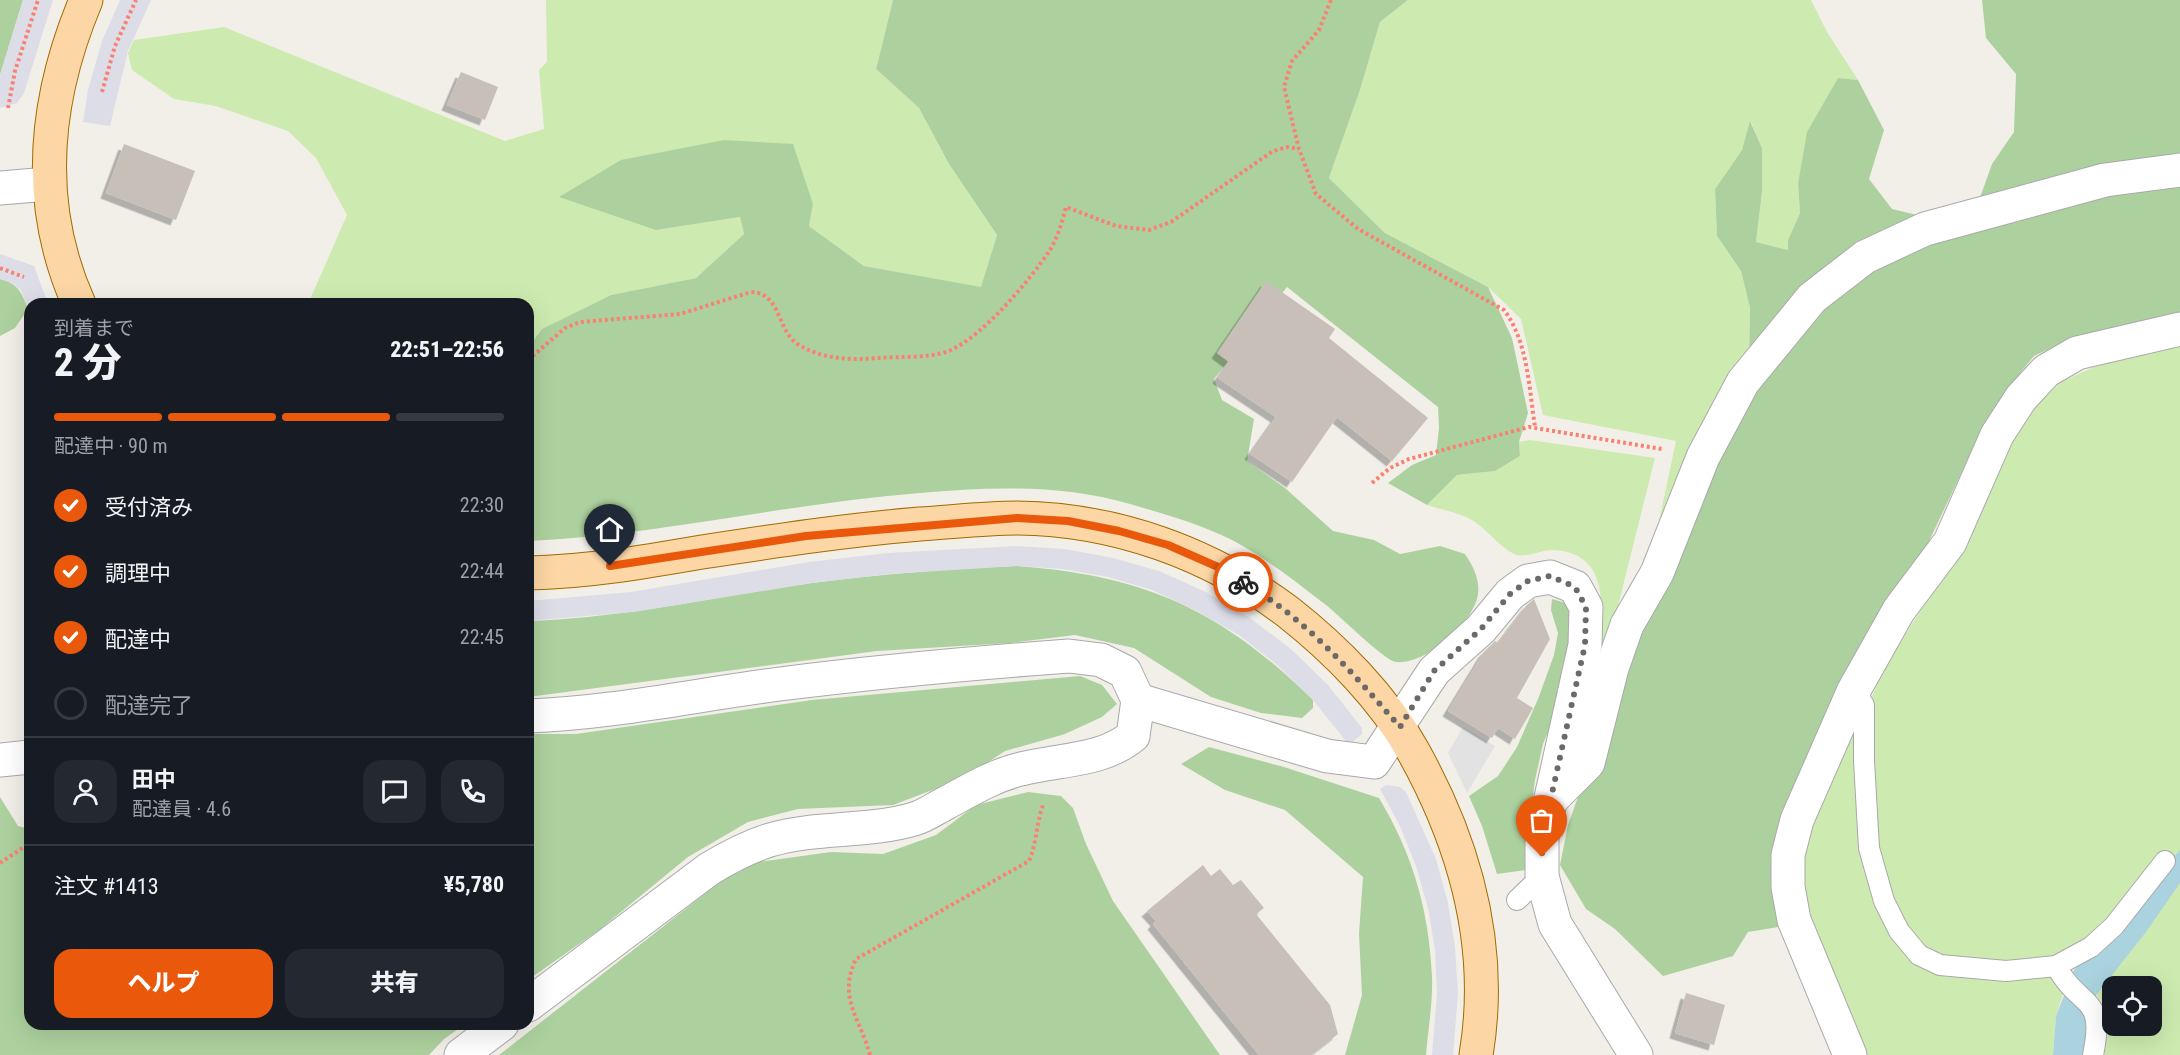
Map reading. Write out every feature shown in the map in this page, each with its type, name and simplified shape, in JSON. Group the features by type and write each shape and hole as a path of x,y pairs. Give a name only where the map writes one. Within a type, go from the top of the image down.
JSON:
{"main road":[{"path":"77,298 57,239 48,184 50,132 59,81 73,31 86,0"},
{"path":"534,572 628,564 806,536 885,527 1017,518 1068,521 1119,531 1168,545 1218,567 1266,595 1317,636 1348,667 1400,727 1439,798 1464,868 1481,956 1482,994 1476,1055"}],"street":[{"path":"1552,798 1588,762 1612,668 1627,625 1657,573 1703,458 1743,382 1812,298 1865,257 1925,229 2105,180 2180,170"},
{"path":"0,188 48,184"},
{"path":"1850,1055 1794,920 1788,887 1788,855 1797,820 1854,690 1899,610 1950,542 1997,435 2021,398 2046,371 2077,353 2180,329"},
{"path":"1138,700 1327,756 1374,762 1400,727 1434,671 1481,629 1510,594 1528,581 1550,576 1575,587 1586,607 1585,645 1542,838 1542,876 1555,924 1636,1055"},
{"path":"534,716 580,714 645,706 778,684 1069,656 1101,660 1125,672 1138,700 1133,736 1118,748 1020,769 978,785 917,819 875,828 823,831 772,840 738,852 709,868 534,1000"},
{"path":"0,760 24,758"},
{"path":"461,1055 494,1030"}],"lane":[{"path":"1854,690 1864,705 1864,761 1869,848 1884,901 1899,932 1919,956 1940,965 2006,971 2056,966 2091,947 2114,926 2165,861"},
{"path":"1517,900 1542,876"},
{"path":"2056,966 2065,984 2092,1004 2098,1028 2093,1055"}],"path":[{"path":"8,108 15,71 38,0"},
{"path":"100,102 115,46 136,0"},
{"path":"1331,0 1319,30 1292,61 1284,87 1299,148 1316,194 1358,229 1504,310 1515,324 1521,346 1535,427"},
{"path":"534,355 565,328 580,322 680,314 751,292 761,292 771,298 788,335 798,345 820,355 844,360 935,354 951,350 998,312 1025,282 1050,249 1066,207 1116,226 1149,230 1171,222 1273,151 1288,147 1299,148"},
{"path":"0,268 21,274 28,280"},
{"path":"1372,483 1390,468 1409,459 1535,427 1666,449 1663,460"},
{"path":"870,1055 851,1011 850,985 856,959 1029,861 1036,846 1038,818 1045,802 1061,790 1070,760"},
{"path":"0,863 24,847"}],"green space":[{"path":"0,0 23,0 0,75"},
{"path":"546,0 893,0 876,69 919,108 949,164 997,235 981,288 864,266 809,226 813,203 656,230 740,217 744,234 696,278 611,295 543,329 534,340 534,298 311,298 347,215 316,158 288,131 216,106 174,99 132,70 128,53 134,40 224,27 505,141 544,129 539,70 547,62"},
{"path":"893,0 1408,0 1380,22 1360,90 1329,178 1385,233 1488,287 1512,338 1528,413 1519,442 1520,456 1495,471 1457,475 1427,505 1388,483 1412,465 1436,455 1439,428 1438,407 1287,287 1214,379 1222,400 1254,419 1247,461 1285,488 1333,531 1374,540 1400,554 1440,546 1465,554 1475,573 1478,594 1475,605 1458,629 1447,640 1421,657 1408,661 1390,660 1292,579 1232,540 1195,524 1130,504 1052,490 973,489 920,493 822,504 627,532 534,541 534,340 542,329 611,295 696,278 744,234 740,217 656,230 559,197 621,160 724,140 793,144 813,204 809,226 864,266 981,287 997,235 949,164 919,108 876,69"},
{"path":"1408,0 1811,0 1827,32 1858,80 1838,78 1798,184 1800,213 1788,240 1788,250 1756,242 1762,192 1762,148 1751,122 1742,150 1715,189 1717,236 1741,271 1750,308 1749,361 1648,573 1676,441 1543,415 1521,319 1488,287 1385,233 1329,178 1360,90 1380,22"},
{"path":"1982,0 2180,0 2180,163 1978,203 1992,164 2014,132 2016,74 1986,38"},
{"path":"1838,78 1858,80 1884,130 1869,179 1892,209 1930,218 1749,361 1750,308 1741,271 1717,236 1715,189 1742,150 1750,121 1762,148 1762,192 1756,242 1788,250 1788,240 1800,213 1798,184 1807,132"},
{"path":"2180,182 2180,314 2066,341 2034,356 2017,377 1967,461 1922,556 1839,694 1784,926 1748,932 1733,956 1663,976 1615,929 1586,909 1560,865 1568,825 1614,696 1739,410 1796,333 1875,262 2074,195"},
{"path":"0,279 15,286 24,298 24,315 15,328 0,336"},
{"path":"2180,346 2180,1055 2101,1055 2107,1036 2162,1036 2162,976 2102,976 2102,1002 2066,956 2008,965 1923,953 1895,909 1875,843 1870,701 1883,670 1919,613 1957,560 2017,431 2037,405 2061,382 2098,365 2141,352"},
{"path":"1530,440 1655,458 1602,670 1597,660 1601,626 1600,591 1595,575 1587,563 1574,554 1554,550 1523,555 1514,554 1470,519 1427,505 1457,475 1495,471 1520,456 1519,442"},
{"path":"1016,566 1062,571 1104,578 1178,603 1213,620 1246,642 1313,700 1313,708 1302,718 1261,713 1211,697 1134,648 1075,635 1010,643 877,651 534,696 534,621 600,616 838,580"},
{"path":"1552,599 1566,603 1575,617 1554,717 1543,744 1535,780 1525,855 1526,870 1497,874 1482,826 1469,796 1498,776 1517,747 1538,699 1554,655 1558,633 1551,610"},
{"path":"1080,676 1102,685 1117,704 1102,717 1065,734 1005,751 964,778 893,805 798,809 748,822 688,857 599,930 534,976 534,734 576,734 812,700"},
{"path":"1860,712 1864,827 1917,961 2047,972 2063,994 2056,1016 2053,1055 1865,1055 1801,889 1803,846"},
{"path":"1209,747 1284,767 1379,798 1410,862 1423,906 1430,952 1432,987 1426,1055 1345,1055 1362,995 1359,934 1363,877 1285,810 1225,790 1181,764"},
{"path":"1028,792 1061,796 1073,808 1086,844 1113,901 1220,1055 499,1055 534,1030 534,1028 720,882 759,862 831,852 883,854 936,835 976,805"},
{"path":"0,797 18,826 24,828 24,1030 457,1030 444,1039 429,1055 0,1055"}],"shaded area":[{"path":"23,0 53,0 24,93 17,103 0,108 0,75"},
{"path":"120,0 151,0 128,51 110,126 83,122 88,90 102,41"},
{"path":"0,254 34,266 46,298 24,298 21,290 14,284 0,279"},
{"path":"1016,546 1065,549 1113,558 1159,571 1206,592 1250,618 1291,649 1328,685 1362,728 1362,734 1349,745 1313,700 1277,665 1239,635 1197,611 1152,590 1108,577 1062,569 1016,566 890,574 812,583 634,612 534,620 534,600 631,592 809,562 888,553"},
{"path":"1463,727 1495,746 1467,793 1448,753"},
{"path":"1386,785 1400,787 1406,792 1436,859 1448,903 1455,947 1458,994 1453,1055 1432,1055 1437,994 1435,950 1428,908 1416,866 1400,826 1380,789"}],"water":[{"path":"2180,850 2180,883 2111,976 2102,976 2102,988 2086,1008 2089,1022 2083,1055 2053,1055 2056,1016 2074,970"}],"building":[{"path":"461,72 498,87 485,120 447,105"},
{"path":"124,144 195,171 176,220 106,193"},
{"path":"1266,281 1335,329 1329,338 1428,418 1392,461 1337,417 1292,482 1250,454 1276,417 1218,378 1229,362 1217,353"},
{"path":"1534,599 1550,639 1517,698 1533,708 1515,739 1498,728 1492,738 1448,711 1484,652 1495,641 1498,643"},
{"path":"1203,865 1211,876 1220,869 1233,885 1241,880 1264,908 1256,914 1330,1005 1338,1034 1311,1055 1259,1055 1153,924 1156,921 1147,911"},
{"path":"1686,993 1725,1005 1714,1045 1675,1033"}],"way so far":[{"path":"1243,582 1266,595 1309,629 1348,667 1400,727 1434,671 1481,629 1510,594 1528,581 1550,576 1575,587 1586,607 1585,645 1542,838 1542,857"}],"route":[{"path":"610,566 806,536 885,527 1017,518 1068,521 1119,531 1168,545 1218,567 1243,582"}]}
